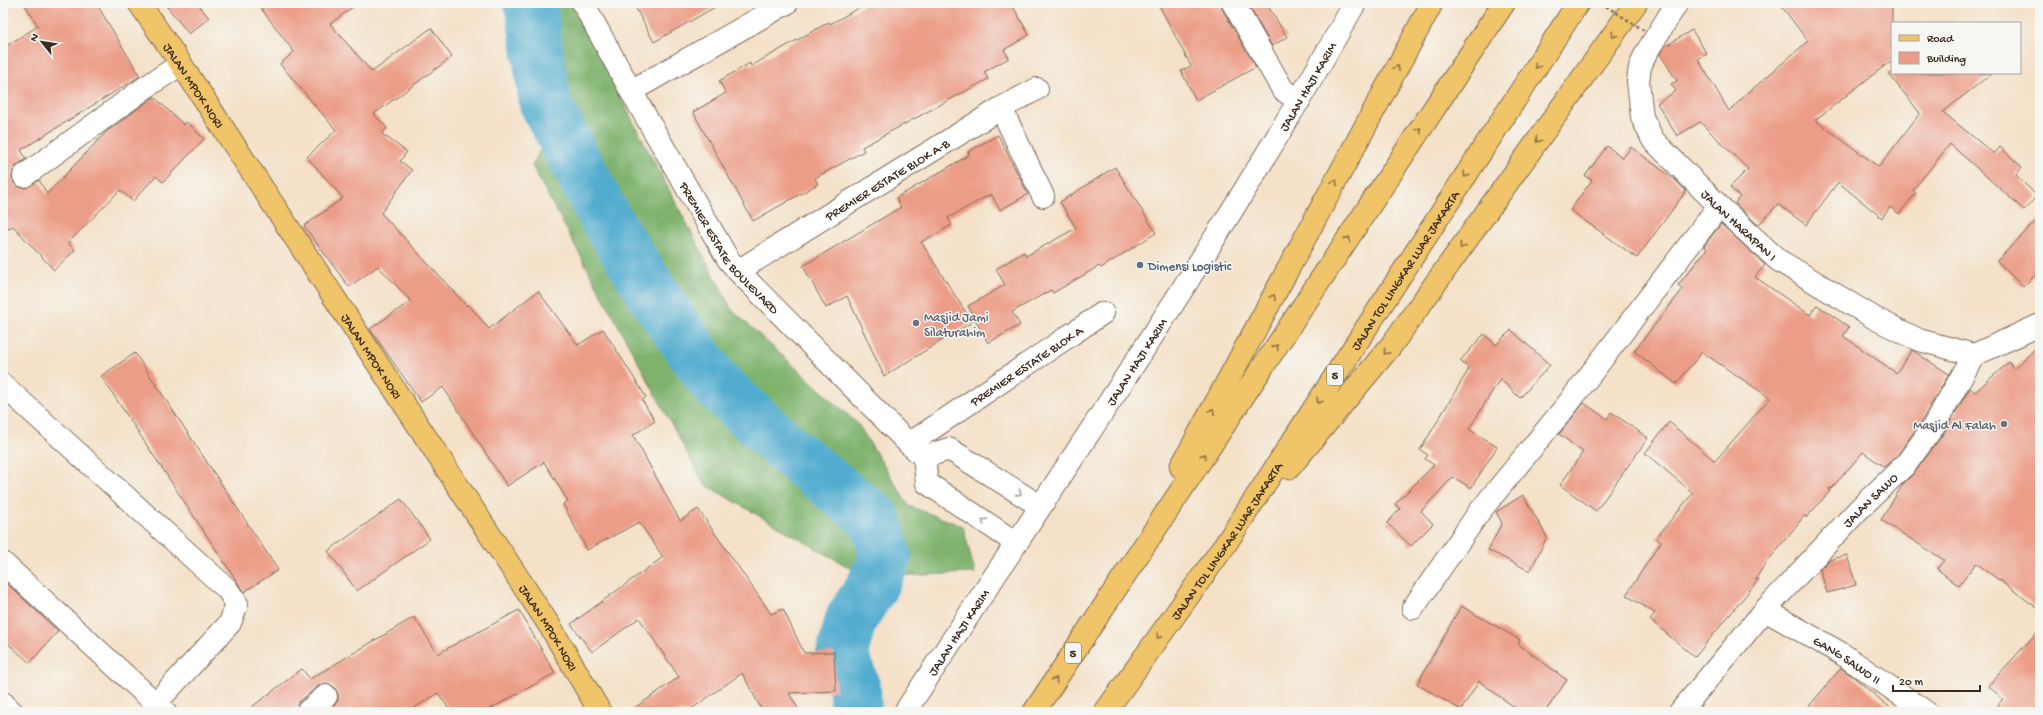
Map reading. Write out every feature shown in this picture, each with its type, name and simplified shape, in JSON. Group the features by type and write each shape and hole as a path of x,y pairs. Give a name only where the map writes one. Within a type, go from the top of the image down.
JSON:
{"main road":[{"name":"JALAN MPOK NORI","path":"139,3 181,64 551,628 600,712"},
{"path":"1113,593 1432,3"},
{"name":"5","path":"1034,712 1504,3"},
{"name":"JALAN TOL LINGKAR LUAR JAKARTA","path":"1105,712 1225,545 1578,3"},
{"path":"1225,545 1390,347 1636,3"}],"street":[{"name":"PREMIER ESTATE BOULEVARD","path":"583,3 631,91 728,259 738,271 916,450"},
{"path":"631,91 786,3"},
{"path":"1233,3 1283,90 1299,101"},
{"name":"JALAN HAJI KARIM","path":"905,712 1141,353 1266,156 1355,3"},
{"name":"JALAN HARAPAN I","path":"1677,3 1646,53 1640,68 1638,81 1642,117 1653,140 1719,206 1778,260 1876,318 1919,340 1974,355"},
{"path":"24,176 146,87 181,64"},
{"name":"PREMIER ESTATE BLOK A-B","path":"738,271 1001,108 1037,89"},
{"path":"1001,108 1043,196"},
{"path":"1413,608 1480,511 1567,405 1719,206"},
{"name":"PREMIER ESTATE BLOK A","path":"916,450 949,417 1103,313"},
{"path":"1974,355 2040,325"},
{"name":"JALAN SAWO","path":"1680,712 1765,610 1859,509 1906,464 1933,427 1974,355"},
{"path":"3,385 227,589 237,604 230,623 161,707 3,563"},
{"path":"1016,543 927,483 916,450 949,449 1040,506"},
{"name":"GANG SAWO II","path":"1765,610 1842,654 1926,712"},
{"path":"307,712 326,696"},
{"path":"3,703 12,712"}],"path":[{"path":"1601,3 1645,30"}],"green space":[{"path":"503,3 571,3 732,310 858,424 909,506 963,526 975,573 866,577 704,484 532,166 550,130"}],"building":[{"path":"24,3 96,3 140,76 21,150 26,159 16,166 12,177 14,183 19,187 26,188 39,180 47,194 106,132 154,97 184,125 187,122 204,139 163,182 156,176 133,201 120,190 68,243 75,250 54,270 13,226 3,232 3,48 38,26"},
{"path":"164,3 197,3 209,18 189,34"},
{"path":"257,3 358,3 330,24 372,72 431,28 452,57 374,114 387,128 382,134 407,152 400,161 412,170 381,213 467,306 468,304 489,329 538,291 578,345 603,329 646,397 642,400 655,421 633,435 680,521 698,509 771,614 783,609 804,653 834,652 836,691 789,693 800,712 763,712 742,673 687,712 629,712 679,677 639,618 592,652 571,624 663,557 639,522 587,550 563,504 568,501 544,462 507,486 443,387 421,402 370,329 411,301 378,266 349,287 304,226 343,198 307,157 336,130 280,64 294,52"},
{"path":"633,3 722,3 654,42"},
{"path":"868,3 1011,3 1029,35 1004,50 1009,58 984,72 988,79 862,147 864,151 815,178 818,184 753,221 693,112 726,93 719,81 750,63 751,66 829,22 830,24"},
{"path":"1158,3 1221,3 1222,9 1256,67 1196,100 1181,71 1191,66"},
{"path":"1247,3 1266,3 1287,37 1272,46"},
{"path":"1779,3 1892,3 1891,61 1815,120 1879,167 1920,113 1888,73 1991,74 1943,112 1994,154 2000,147 2022,167 2016,175 2037,196 2024,210 1950,144 1913,190 1916,193 1899,214 1890,207 1882,218 1838,182 1806,225 1778,204 1758,225 1735,203 1740,197 1730,187 1748,169 1700,122 1677,136 1657,103 1676,91 1671,84 1677,81 1660,54 1664,47 1692,30 1707,54 1698,59 1729,111 1808,41"},
{"path":"998,135 1028,194 1000,210 991,194 948,218 952,225 921,242 972,322 884,376 847,296 826,308 803,266 901,207 896,198 969,155 968,152"},
{"path":"1607,146 1623,158 1631,147 1674,179 1686,191 1637,258 1570,210 1592,180 1585,176"},
{"path":"1115,167 1156,233 1101,268 1099,266 1053,293 1051,290 1012,312 1020,325 988,343 968,306 1005,285 996,269 1024,252 1026,256 1076,228 1060,202"},
{"path":"2040,217 2040,270 2023,287 1997,261"},
{"path":"1721,224 1765,265 1755,277 1810,315 1817,305 1849,327 1843,336 1896,373 1912,350 1949,374 1922,420 1897,456 1884,467 1863,452 1831,489 1829,488 1830,491 1806,518 1805,515 1763,567 1755,580 1759,579 1695,657 1650,620 1655,613 1626,595 1661,542 1656,538 1693,493 1645,453 1669,422 1715,461 1770,398 1702,352 1676,384 1634,351 1683,289 1678,285 1707,249 1704,246"},
{"path":"1511,330 1550,365 1520,398 1500,379 1469,429 1497,447 1471,488 1453,477 1421,511 1433,524 1411,546 1387,523 1400,509 1395,504 1434,465 1425,459 1428,455 1420,450 1469,369 1460,361 1484,334 1496,345"},
{"path":"2040,344 2040,610 1976,563 1959,586 1937,569 1944,560 1881,520 1903,484 1916,471 1943,434 1970,388 1975,392 2009,362 2014,369"},
{"path":"135,353 278,570 244,592 101,376"},
{"path":"1584,403 1607,419 1611,412 1648,438 1596,511 1560,485 1583,452 1559,434"},
{"path":"1523,495 1547,537 1530,571 1488,550 1502,523 1496,512"},
{"path":"401,499 430,539 357,591 328,551"},
{"path":"1847,555 1856,585 1827,593 1820,569 1829,560"},
{"path":"3,580 58,631 30,663 3,639"},
{"path":"1461,606 1520,640 1518,644 1567,680 1545,712 1521,712 1479,681 1461,710 1417,684"},
{"path":"519,610 555,673 485,712 451,712 438,693 408,712 326,712 338,701 338,694 335,688 330,684 324,684 318,686 299,702 295,712 245,712 302,669 310,679 414,617 438,654"},
{"path":"2040,629 2040,704 2033,712 1991,712 2003,699 1988,686"},
{"path":"1841,668 1856,679 1895,712 1804,712"}],"waterway":[{"path":"529,3 532,11 545,103 607,221 662,308 715,383 788,450 875,519 886,557 871,588 851,619 842,654 855,689 856,712"}],"place":[{"name":"Dimensi Logistic","path":"1140,265"},
{"name":"Masjid Jami Silaturahim","path":"916,323"},
{"name":"Masjid Al Falah","path":"2004,424"}]}
